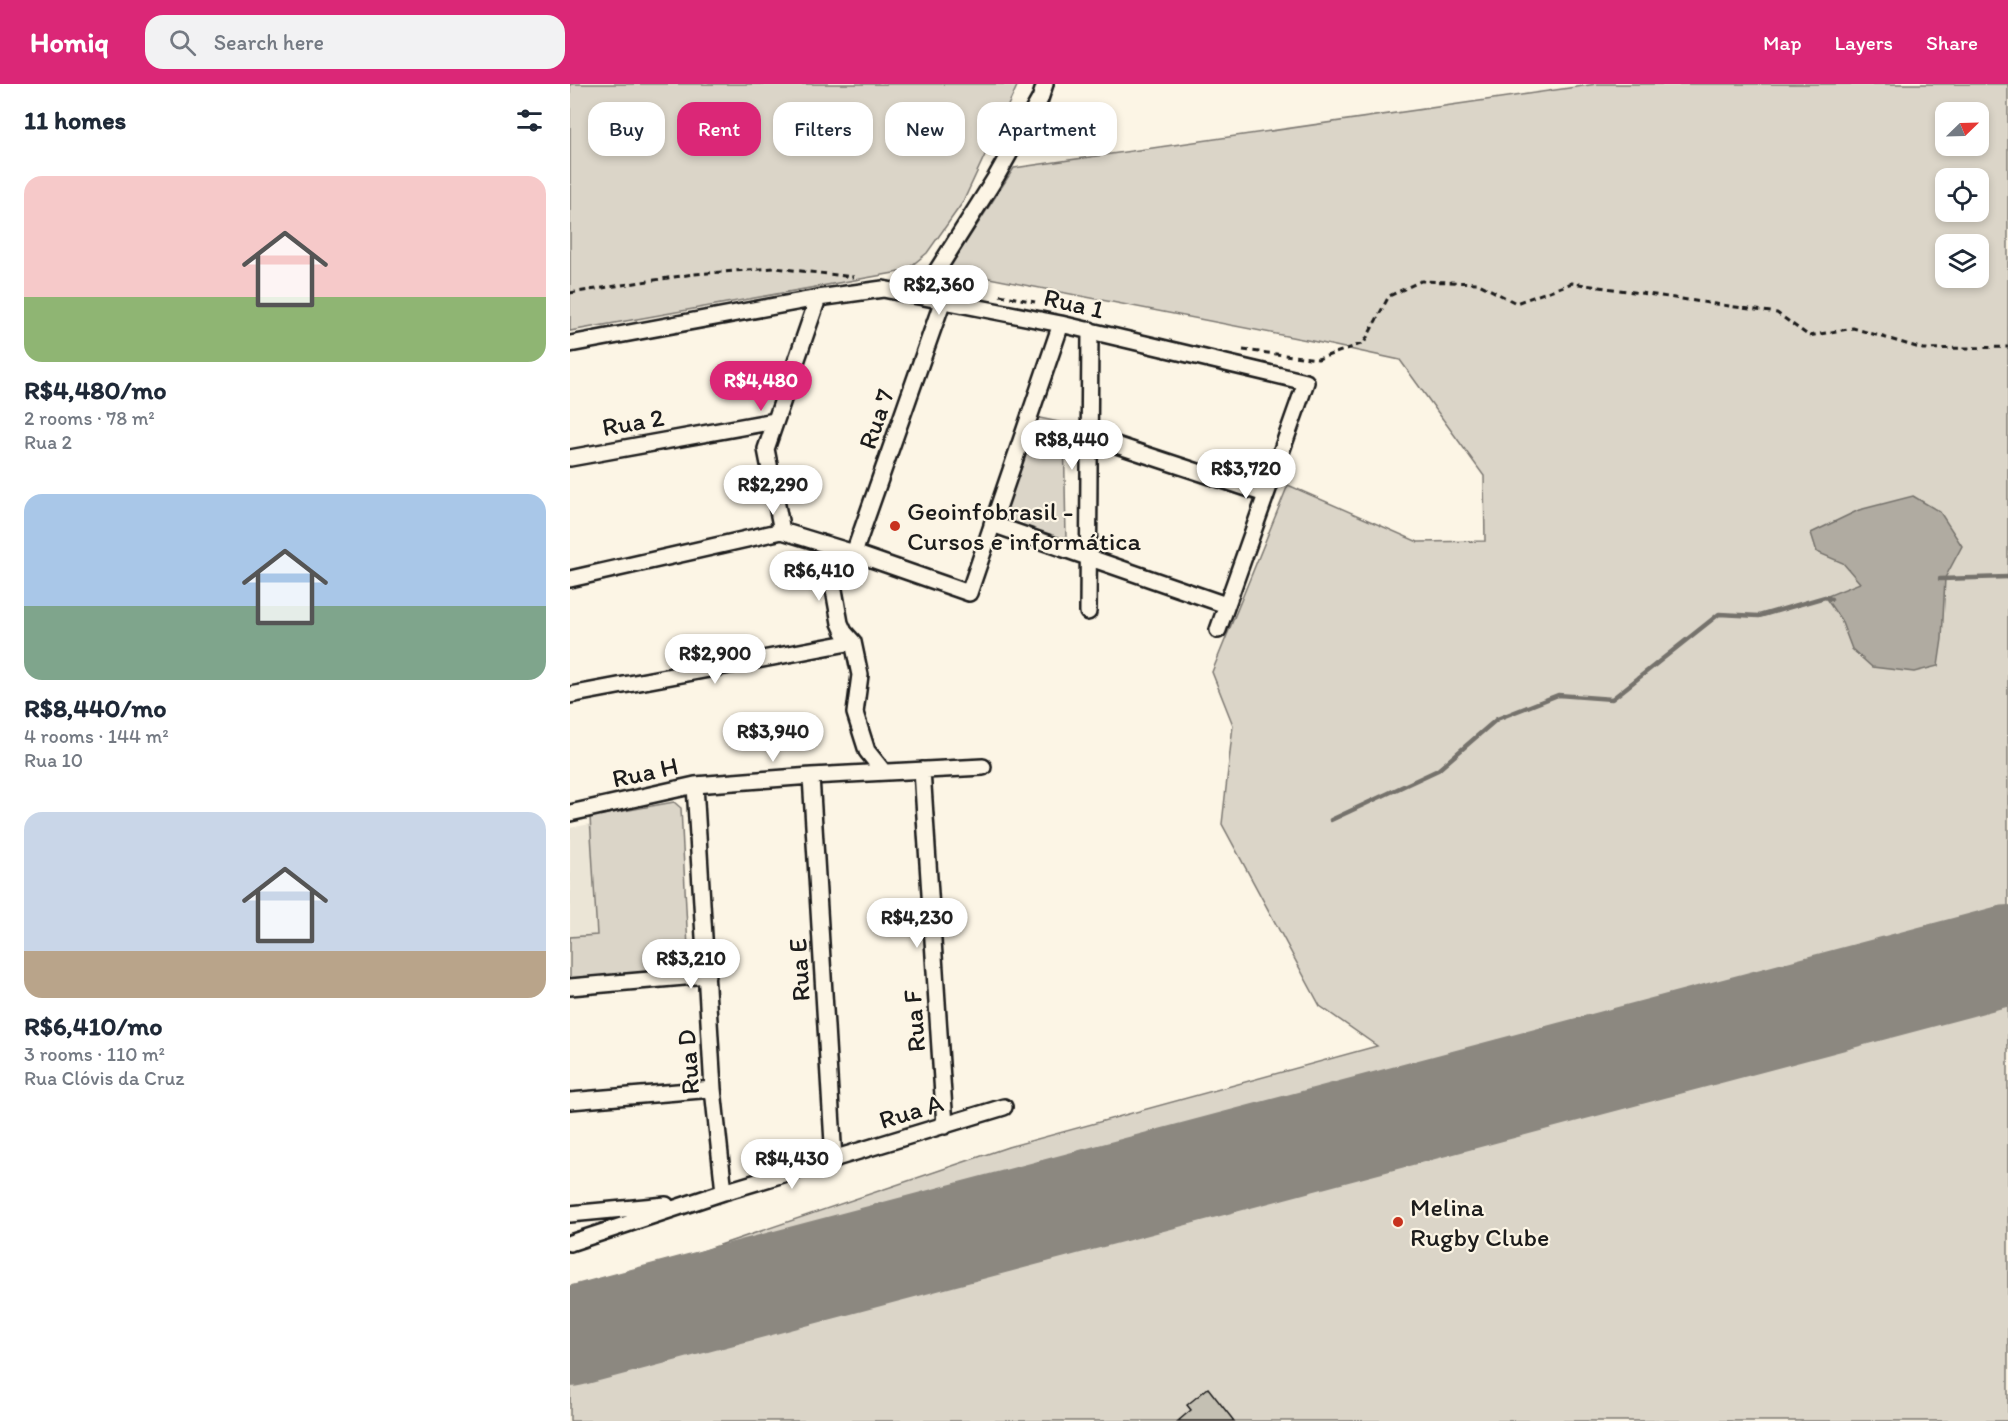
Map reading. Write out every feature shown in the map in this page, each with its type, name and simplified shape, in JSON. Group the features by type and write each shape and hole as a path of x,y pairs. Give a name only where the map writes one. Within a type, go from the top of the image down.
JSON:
{"street":[{"path":"921,296 996,177 1040,99 1045,84"},
{"name":"Rua 1","path":"570,344 818,298 884,289 1090,330 1306,382 1218,630"},
{"path":"782,531 766,449 818,298"},
{"name":"Rua 7","path":"854,553 943,300"},
{"path":"570,579 782,531 969,593 1061,324"},
{"path":"1088,612 1090,330"},
{"name":"Rua 2","path":"570,458 775,420"},
{"path":"1089,436 1265,494"},
{"path":"992,524 1226,605"},
{"path":"831,546 829,562 840,623 853,642 860,675 855,713 867,751 883,771"},
{"path":"570,695 853,642"},
{"name":"Rua H","path":"570,813 695,785 883,771 983,767"},
{"name":"Rua F","path":"922,770 945,1126"},
{"name":"Rua E","path":"811,776 834,1160"},
{"name":"Rua D","path":"695,785 713,1089 724,1192"},
{"path":"570,987 707,975"},
{"path":"570,1101 713,1089"},
{"name":"Rua A","path":"570,1243 724,1192 1004,1107"},
{"name":"Rua A","path":"570,1214 695,1203"}],"path":[{"path":"570,293 694,274 775,268 856,278"},
{"path":"1242,350 1318,359 1364,343 1389,296 1421,282 1477,283 1516,303 1572,283 1777,313 1809,336 1853,328 1923,349 2008,347"},
{"path":"998,295 1041,304"}],"shaded area":[{"path":"570,84 1018,84 1010,102 977,102 977,156 984,156 963,202 927,253 905,271 570,331"},
{"path":"1597,84 2008,84 2008,1421 570,1421 570,1296 1008,1147 1377,1046 1320,1006 1222,824 1233,725 1212,672 1288,485 1418,542 1485,541 1484,476 1400,360 948,270 1014,168 1097,156 1117,156 1117,153"},
{"path":"1035,417 1064,423 1066,541 1000,520"},
{"path":"1913,496 1940,512 1962,546 1945,578 1942,639 1938,666 1914,672 1872,667 1852,649 1841,620 1825,597 1860,583 1843,563 1817,552 1811,533 1859,510"},
{"path":"674,802 681,808 689,968 686,973 570,978 570,937 597,935 590,817"},
{"path":"590,824 597,936 570,937 570,828"}],"building":[{"path":"1208,1388 1234,1421 1178,1421 1191,1410 1187,1405"}],"waterway":[{"path":"1940,579 2008,577"},
{"path":"1331,820 1438,770 1497,719 1558,695 1612,699 1719,614 1759,616 1825,597 1831,599"}],"runway":[{"path":"570,1337 2008,955"}],"place":[{"name":"Geoinfobrasil - Cursos e informática","path":"895,526"},
{"name":"Melina Rugby Clube","path":"1398,1222"}]}
